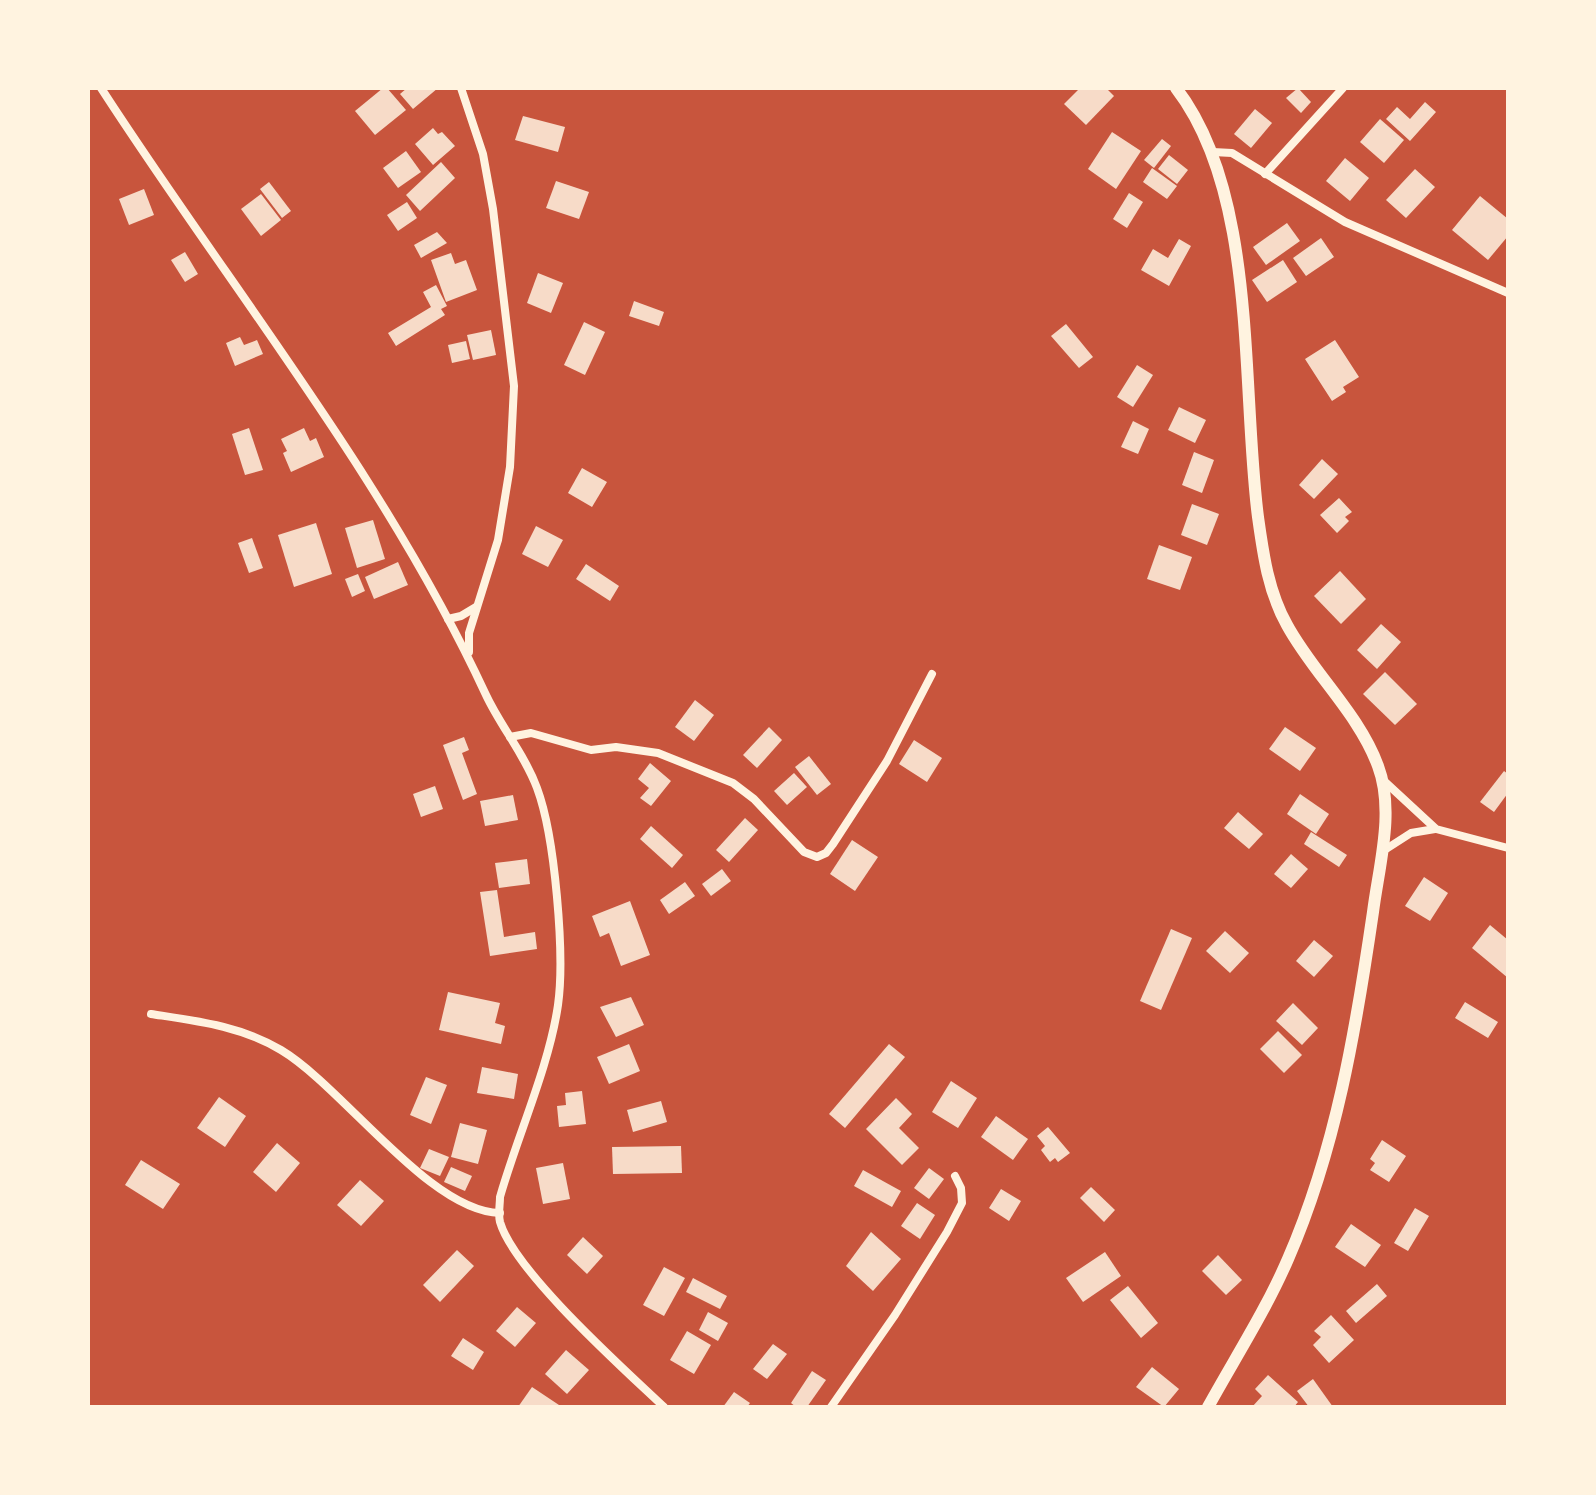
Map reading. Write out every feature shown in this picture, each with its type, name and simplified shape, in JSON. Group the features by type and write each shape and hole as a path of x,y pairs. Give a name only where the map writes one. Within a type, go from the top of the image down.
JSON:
{"street":[{"path":"101,88 185,216 351,454 469,654 490,704 534,782 545,819 557,904 559,976 552,1029 504,1181 500,1213 508,1237 535,1276 664,1407"},
{"path":"461,88 483,154 493,209 514,386 510,467 498,540 469,633 469,654"},
{"path":"1176,88 1201,124 1213,152 1234,241 1254,482 1270,581 1284,621 1364,738 1382,779 1386,802 1346,1079 1314,1186 1277,1282 1208,1407"},
{"path":"1265,174 1343,88"},
{"path":"1213,152 1232,153 1345,222 1508,293"},
{"path":"448,619 461,616 477,606"},
{"path":"510,737 531,733 591,750 639,749 708,772 754,799 804,852 817,857 826,853 833,844 887,761 932,674"},
{"path":"1382,779 1436,829"},
{"path":"1381,853 1411,833 1436,829 1508,848"},
{"path":"151,1014 232,1027 281,1050 347,1103 417,1170 474,1210 500,1213"},
{"path":"831,1407 895,1315 947,1232 962,1203 961,1188 955,1176"}],"building":[{"path":"387,88 406,110 375,135 355,111"},
{"path":"407,88 438,88 413,109 400,94"},
{"path":"1080,88 1106,88 1114,96 1086,125 1064,104"},
{"path":"1298,88 1311,102 1301,113 1286,98"},
{"path":"1425,102 1436,112 1410,141 1386,119 1397,107 1410,119"},
{"path":"1255,109 1272,123 1251,148 1234,134"},
{"path":"523,116 565,127 558,152 515,140"},
{"path":"1380,119 1404,140 1384,163 1360,142"},
{"path":"433,128 438,134 442,132 455,146 433,165 415,144"},
{"path":"1112,132 1141,151 1116,189 1088,169"},
{"path":"1162,139 1171,146 1154,168 1144,160"},
{"path":"406,151 421,172 398,188 383,168"},
{"path":"1169,155 1188,170 1177,184 1158,169"},
{"path":"1345,158 1369,178 1350,201 1326,181"},
{"path":"441,162 455,178 420,211 406,195"},
{"path":"1152,168 1177,186 1167,199 1143,182"},
{"path":"1415,169 1435,187 1406,218 1386,200"},
{"path":"556,181 589,192 579,219 546,208"},
{"path":"269,182 291,211 282,218 260,189"},
{"path":"144,189 154,215 129,225 119,199"},
{"path":"1129,193 1143,202 1127,228 1113,219"},
{"path":"261,194 281,220 261,236 241,209"},
{"path":"1480,196 1508,219 1508,236 1488,260 1452,230"},
{"path":"407,202 417,218 398,231 387,215"},
{"path":"1287,223 1300,241 1266,265 1253,247"},
{"path":"437,232 447,243 421,258 414,245"},
{"path":"1321,238 1334,257 1306,276 1293,258"},
{"path":"1179,239 1191,246 1169,286 1141,270 1153,249 1168,258"},
{"path":"185,252 198,274 185,282 171,260"},
{"path":"451,253 455,264 466,260 477,290 446,302 431,260"},
{"path":"1283,260 1297,282 1267,302 1252,280"},
{"path":"538,273 563,283 551,313 527,303"},
{"path":"436,285 447,306 441,309 445,315 396,346 388,333 431,307 423,292"},
{"path":"634,301 664,312 659,326 629,316"},
{"path":"584,322 605,332 585,375 564,365"},
{"path":"1066,324 1093,357 1079,368 1051,336"},
{"path":"491,330 496,355 473,360 467,335"},
{"path":"240,337 244,345 257,340 263,354 235,366 226,343"},
{"path":"1335,340 1359,377 1343,387 1346,392 1332,401 1305,359"},
{"path":"466,341 470,359 452,363 448,345"},
{"path":"1137,365 1153,375 1133,407 1117,397"},
{"path":"1179,407 1206,420 1195,443 1168,430"},
{"path":"1133,421 1149,429 1138,454 1121,447"},
{"path":"249,428 263,470 245,475 232,434"},
{"path":"304,428 310,441 316,438 324,457 291,472 281,439"},
{"path":"1194,452 1214,460 1202,493 1182,485"},
{"path":"1322,459 1338,474 1314,499 1299,485"},
{"path":"582,468 607,482 592,507 568,493"},
{"path":"1339,498 1352,512 1345,517 1349,521 1337,533 1320,515"},
{"path":"1192,504 1219,514 1207,545 1181,535"},
{"path":"373,520 385,559 357,568 345,528"},
{"path":"316,523 332,574 294,587 278,535"},
{"path":"536,526 563,540 548,567 522,554"},
{"path":"252,538 263,568 249,573 238,543"},
{"path":"1159,545 1192,557 1180,590 1147,579"},
{"path":"398,562 408,585 374,599 365,577"},
{"path":"586,564 619,586 610,601 576,579"},
{"path":"1340,571 1366,599 1341,624 1314,596"},
{"path":"358,574 365,591 352,597 345,579"},
{"path":"1381,624 1401,642 1377,669 1357,650"},
{"path":"1385,672 1417,704 1395,725 1363,694"},
{"path":"695,700 714,715 694,741 675,727"},
{"path":"769,727 782,740 757,768 743,755"},
{"path":"1285,727 1316,748 1300,771 1269,749"},
{"path":"464,737 469,750 462,753 477,794 463,800 443,745"},
{"path":"914,740 942,758 927,782 899,764"},
{"path":"809,756 831,784 817,795 795,767"},
{"path":"650,763 671,781 651,806 640,798 649,788 638,779"},
{"path":"1504,771 1508,774 1508,793 1494,812 1480,802"},
{"path":"794,773 807,787 787,805 774,791"},
{"path":"435,786 443,809 421,817 413,794"},
{"path":"1300,794 1329,814 1316,834 1287,814"},
{"path":"513,795 518,820 485,826 480,801"},
{"path":"1238,812 1263,834 1249,849 1224,828"},
{"path":"745,818 758,830 729,862 716,850"},
{"path":"651,826 683,855 672,868 640,839"},
{"path":"1311,832 1347,855 1339,867 1304,844"},
{"path":"852,840 878,857 855,891 830,874"},
{"path":"1291,854 1308,869 1291,888 1274,874"},
{"path":"527,859 530,884 499,888 495,863"},
{"path":"722,869 731,881 711,896 702,884"},
{"path":"1424,877 1448,893 1430,921 1405,906"},
{"path":"685,882 695,896 669,914 660,900"},
{"path":"497,890 504,937 535,932 537,949 490,956 480,892"},
{"path":"630,901 650,955 621,966 609,933 600,937 592,916"},
{"path":"1490,925 1508,940 1508,978 1472,948"},
{"path":"1171,929 1192,938 1161,1010 1140,1001"},
{"path":"1225,931 1249,953 1230,973 1206,951"},
{"path":"1314,940 1333,956 1314,977 1296,961"},
{"path":"448,992 500,1003 495,1023 505,1026 501,1044 439,1030"},
{"path":"631,997 644,1025 616,1037 600,1007"},
{"path":"1465,1002 1498,1022 1488,1038 1455,1018"},
{"path":"1293,1003 1318,1028 1302,1045 1276,1021"},
{"path":"1278,1031 1302,1055 1284,1073 1260,1049"},
{"path":"629,1044 640,1071 609,1084 597,1057"},
{"path":"889,1044 905,1057 845,1128 829,1114"},
{"path":"482,1067 518,1074 514,1099 477,1093"},
{"path":"426,1077 447,1085 431,1124 410,1115"},
{"path":"951,1081 977,1098 958,1128 932,1112"},
{"path":"582,1091 586,1124 559,1127 557,1106 566,1105 565,1093"},
{"path":"219,1097 246,1116 225,1147 197,1128"},
{"path":"896,1098 912,1114 899,1128 919,1148 902,1165 866,1129"},
{"path":"661,1101 667,1122 633,1132 627,1110"},
{"path":"996,1116 1028,1139 1013,1160 981,1137"},
{"path":"460,1123 487,1130 478,1164 451,1157"},
{"path":"1048,1127 1070,1153 1058,1162 1055,1158 1050,1162 1041,1150 1045,1146 1037,1136"},
{"path":"1382,1140 1406,1156 1389,1182 1370,1170 1375,1163 1370,1159"},
{"path":"277,1143 300,1163 276,1192 253,1172"},
{"path":"681,1146 682,1173 613,1174 612,1147"},
{"path":"429,1149 449,1157 440,1176 420,1168"},
{"path":"141,1160 180,1184 163,1209 125,1185"},
{"path":"563,1163 570,1199 543,1204 536,1168"},
{"path":"451,1167 472,1176 465,1191 444,1182"},
{"path":"929,1168 944,1179 929,1199 914,1188"},
{"path":"863,1170 901,1191 892,1207 854,1186"},
{"path":"360,1180 384,1201 361,1226 337,1205"},
{"path":"1091,1187 1115,1210 1104,1222 1080,1198"},
{"path":"1001,1189 1021,1201 1009,1221 989,1208"},
{"path":"917,1203 935,1215 920,1239 901,1226"},
{"path":"1415,1208 1429,1216 1408,1251 1394,1243"},
{"path":"1351,1224 1381,1245 1365,1267 1335,1247"},
{"path":"871,1232 901,1259 873,1291 846,1266"},
{"path":"583,1237 603,1256 587,1274 567,1255"},
{"path":"457,1250 474,1266 440,1302 423,1285"},
{"path":"1105,1252 1121,1276 1083,1302 1066,1278"},
{"path":"1218,1255 1242,1280 1226,1295 1202,1271"},
{"path":"664,1267 685,1278 664,1316 643,1305"},
{"path":"693,1278 727,1296 720,1309 686,1292"},
{"path":"1377,1284 1387,1296 1356,1323 1346,1311"},
{"path":"1128,1286 1158,1323 1141,1338 1110,1300"},
{"path":"517,1307 536,1323 515,1347 496,1331"},
{"path":"708,1312 728,1323 718,1341 699,1330"},
{"path":"1331,1315 1354,1340 1329,1363 1313,1345 1321,1337 1314,1331"},
{"path":"687,1331 711,1345 694,1374 670,1360"},
{"path":"463,1338 484,1352 473,1370 451,1356"},
{"path":"773,1344 787,1354 767,1379 753,1369"},
{"path":"566,1350 589,1370 567,1394 545,1374"},
{"path":"1152,1367 1179,1389 1164,1407 1136,1387"},
{"path":"812,1371 826,1380 807,1407 796,1407 791,1403"},
{"path":"1268,1375 1298,1402 1294,1407 1252,1407 1262,1396 1255,1389"},
{"path":"1313,1379 1333,1407 1309,1407 1297,1391"},
{"path":"532,1387 562,1407 518,1407"},
{"path":"734,1392 750,1403 747,1407 723,1407"}]}
